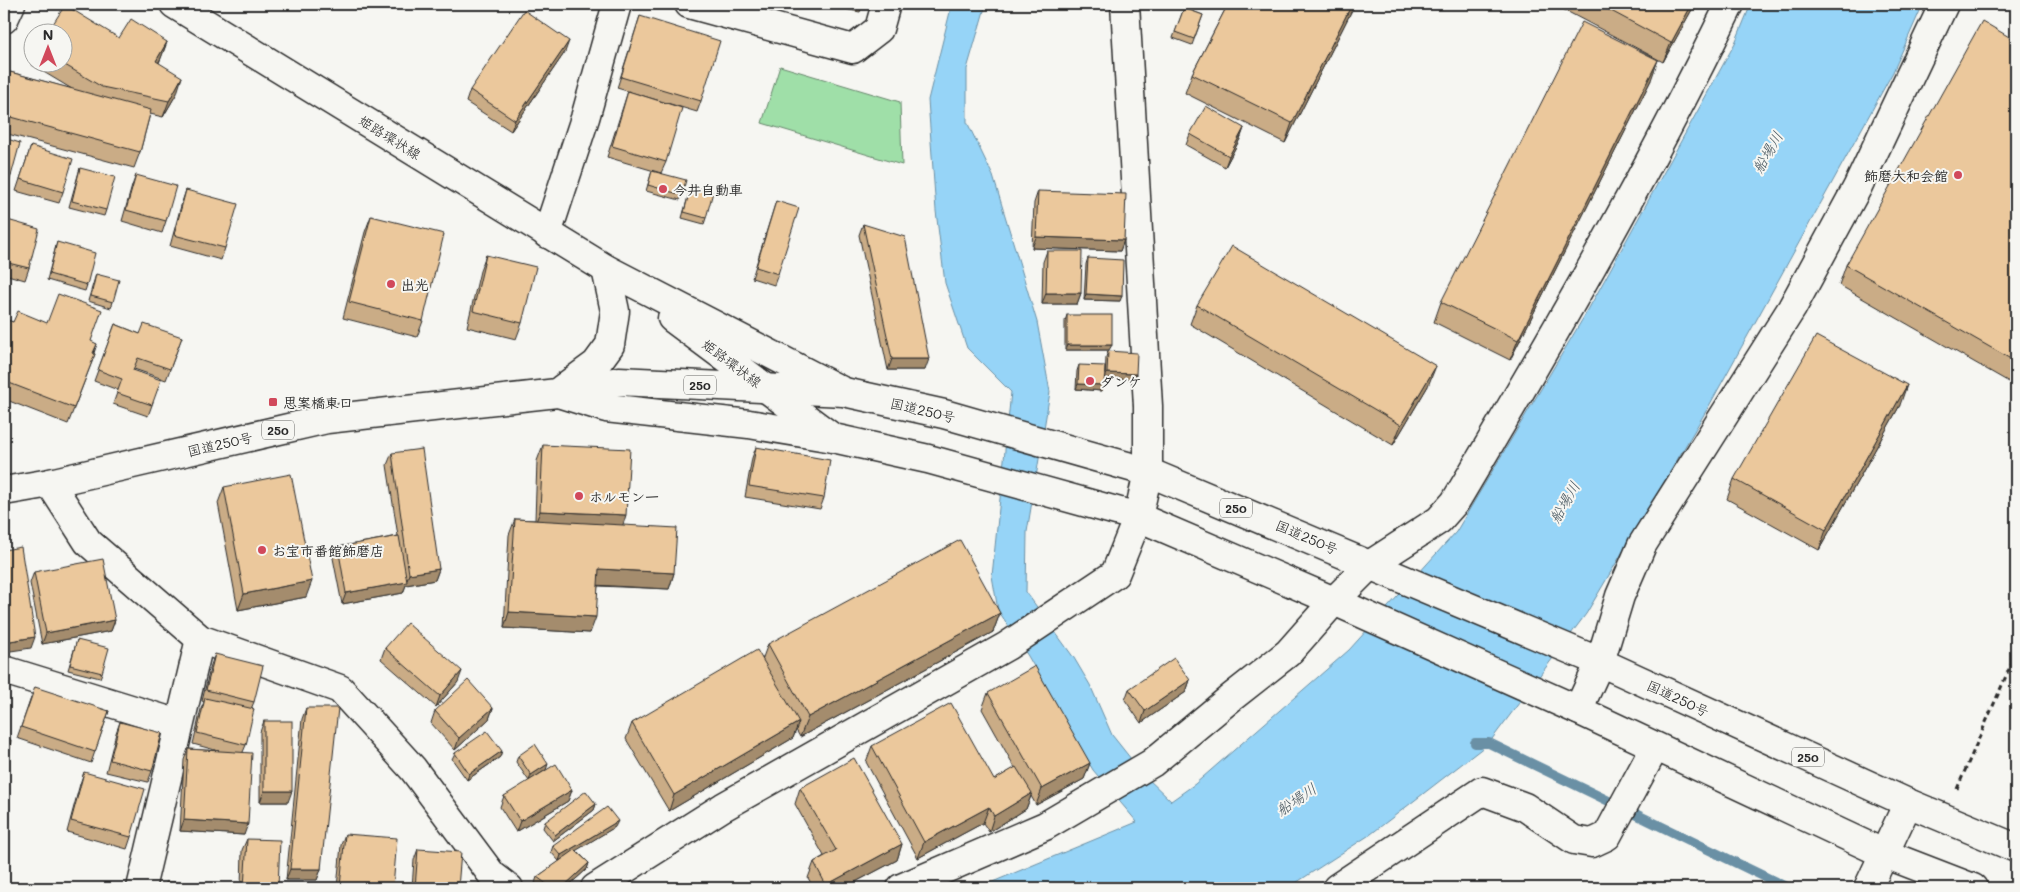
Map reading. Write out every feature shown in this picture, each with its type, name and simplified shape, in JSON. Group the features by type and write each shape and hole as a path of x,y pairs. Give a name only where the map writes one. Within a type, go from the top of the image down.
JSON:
{"main road":[{"path":"4,19 11,4"},
{"name":"姫路環状線","path":"174,4 606,269 844,392"},
{"path":"547,234 585,118 616,4"},
{"path":"689,4 853,49 880,28 886,4"},
{"path":"595,888 723,806 1007,646 1115,574 1138,517 1148,472 1148,406 1125,4"},
{"path":"902,888 1045,826 1152,764 1288,653 1334,601 1371,564 1439,520 1455,502 1600,254 1697,72 1730,4"},
{"path":"1578,710 1600,662 1620,596 1642,545 1792,308 1857,188 1944,4"},
{"path":"557,393 596,364 610,345 616,311 606,269"},
{"name":"姫路環状線","path":"606,269 833,438"},
{"name":"国道250号","path":"4,491 50,483 327,419 557,393 619,381 844,392 944,414 1148,472 1371,564 1600,662 1908,802 2016,848"},
{"name":"国道250号","path":"557,393 606,408 749,424 833,438 928,460 1138,517 1334,601 1578,710 1885,854 1973,888"},
{"path":"50,483 88,542 200,639 340,689 413,769 492,875 509,888"},
{"path":"141,888 200,639"},
{"path":"4,670 179,724"},
{"path":"1337,888 1482,791 1525,807 1574,840 1592,843 1607,836 1655,747"},
{"path":"1868,888 1908,802"}],"path":[{"path":"1957,789 2016,652"}],"green space":[{"path":"780,66 900,102 902,165 762,123"}],"water":[{"name":"船場川","path":"952,4 986,4 967,69 967,122 993,176 1037,322 1050,392 1027,532 1026,592 1074,658 1090,685 1112,735 1143,774 1171,801 1195,784 1349,650 1456,532 1588,310 1735,43 1751,4 1923,4 1893,72 1709,406 1586,614 1489,743 1371,834 1288,888 978,888 1137,822 1093,770 1028,656 998,610 992,576 1011,392 967,348 945,283 936,211 928,100"}],"building":[{"path":"1228,4 1352,4 1292,123 1192,74"},
{"path":"1598,4 1692,4 1671,43"},
{"path":"65,5 119,38 131,19 167,42 156,61 182,77 169,101 102,87 72,69 72,22 54,22"},
{"path":"1184,8 1203,15 1194,39 1175,32"},
{"path":"524,10 569,41 515,120 470,90"},
{"path":"640,16 720,41 701,101 621,77"},
{"name":"飾磨大和会館","path":"1982,21 2016,41 2016,362 1846,265"},
{"path":"1582,22 1658,60 1518,340 1441,302"},
{"path":"10,72 151,110 140,152 4,115 4,96"},
{"path":"628,91 682,108 666,162 612,146"},
{"path":"1206,106 1244,128 1229,156 1190,134"},
{"path":"4,138 20,143 11,176 4,174"},
{"path":"31,146 73,159 63,192 20,179"},
{"path":"80,168 115,177 106,210 72,201"},
{"path":"652,171 686,180 682,195 648,185"},
{"path":"136,175 176,186 166,221 126,210"},
{"path":"691,186 713,192 706,218 684,212"},
{"path":"186,190 238,204 225,248 174,235"},
{"path":"1038,191 1126,194 1124,240 1036,237"},
{"path":"776,201 799,208 778,274 756,267"},
{"name":"出光","path":"371,216 444,234 423,321 349,302"},
{"path":"4,219 39,229 29,268 4,262"},
{"path":"863,224 905,237 929,359 892,359"},
{"path":"57,242 95,253 87,285 49,274"},
{"path":"1232,246 1436,366 1401,425 1197,305"},
{"path":"1047,251 1082,251 1081,293 1046,293"},
{"path":"486,255 536,267 522,323 473,311"},
{"path":"1088,258 1123,260 1122,296 1086,294"},
{"path":"96,274 119,280 113,302 91,296"},
{"path":"58,294 102,310 91,341 97,344 93,353 95,354 74,408 4,381 4,319 13,322 18,311 47,323"},
{"path":"1067,315 1112,315 1112,345 1067,345"},
{"path":"115,324 140,334 144,324 182,337 170,369 138,358 133,370 161,380 152,405 117,393 122,379 98,370"},
{"path":"1816,336 1907,385 1826,530 1734,479"},
{"path":"1108,351 1137,353 1136,374 1107,373"},
{"name":"ダンケ","path":"1079,365 1105,366 1104,385 1078,384"},
{"name":"ホルモン一","path":"543,445 630,449 626,515 540,511"},
{"path":"756,447 830,460 824,498 749,486"},
{"path":"422,449 439,569 409,574 392,453"},
{"name":"お宝市番館飾磨店","path":"291,474 312,581 244,594 224,487"},
{"path":"515,519 677,528 674,573 599,569 596,617 509,612"},
{"path":"399,536 407,582 346,593 338,547"},
{"path":"960,540 1000,613 808,717 768,644"},
{"path":"21,547 35,637 4,642 4,550"},
{"path":"103,559 115,620 46,633 34,572"},
{"path":"407,623 462,671 440,696 385,648"},
{"path":"77,640 109,648 102,673 70,665"},
{"path":"757,650 799,722 674,795 632,723"},
{"path":"215,654 263,666 254,702 206,690"},
{"path":"1174,658 1190,680 1145,711 1129,689"},
{"path":"1035,666 1090,763 1042,789 988,693"},
{"path":"468,680 493,708 459,738 435,711"},
{"path":"35,687 109,711 95,752 21,727"},
{"path":"205,698 254,709 246,745 197,733"},
{"path":"951,703 994,780 1016,767 1032,793 994,816 989,807 924,842 872,746"},
{"path":"306,708 338,708 321,869 290,869"},
{"path":"264,721 292,721 292,791 264,791"},
{"path":"120,722 162,733 152,771 110,760"},
{"path":"487,731 502,751 469,774 455,753"},
{"path":"4,739 11,740 4,794"},
{"path":"535,744 548,764 531,775 518,756"},
{"path":"188,749 252,753 248,824 184,820"},
{"path":"854,758 902,844 826,885 814,862 836,850 800,788"},
{"path":"556,764 572,790 520,821 504,796"},
{"path":"84,772 145,789 131,837 71,821"},
{"path":"586,791 596,804 555,835 545,822"},
{"path":"607,807 618,821 561,855 553,846"},
{"path":"345,834 397,838 393,888 340,887"},
{"path":"247,839 280,840 278,888 244,888"},
{"path":"418,849 461,852 458,888 415,888"},
{"path":"575,850 589,863 562,888 552,888 537,877"},
{"path":"166,882 200,883 199,888 166,888"}],"waterway":[{"path":"1475,743 1489,743 1788,888"}],"place":[{"name":"飾磨大和会館","path":"1958,175"},
{"name":"今井自動車","path":"663,189"},
{"name":"出光","path":"391,284"},
{"name":"ダンケ","path":"1090,381"},
{"name":"思案橋東口","path":"273,402"},
{"name":"ホルモン一","path":"579,496"},
{"name":"お宝市番館飾磨店","path":"262,550"}]}
